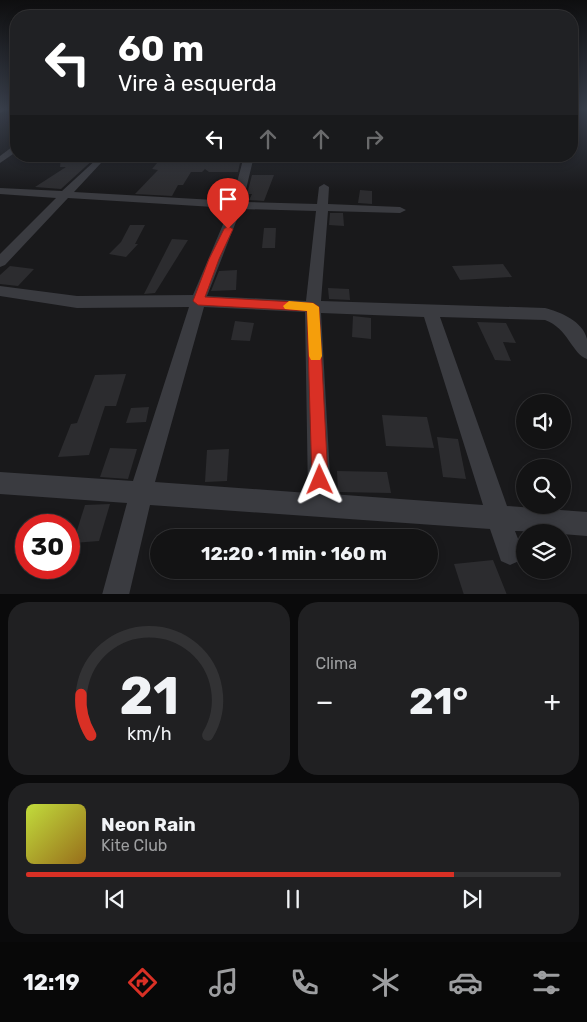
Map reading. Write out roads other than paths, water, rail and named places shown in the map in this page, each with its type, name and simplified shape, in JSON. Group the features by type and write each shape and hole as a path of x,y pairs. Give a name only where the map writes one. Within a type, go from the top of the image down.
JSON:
{"street":[{"path":"0,160 10,152"},
{"path":"0,262 97,162"},
{"path":"115,594 141,494 198,301 237,205 248,162"},
{"path":"320,507 313,307 324,187"},
{"path":"0,191 237,205 400,210"},
{"path":"0,291 77,302 198,301 313,307 545,314 558,317 568,324 587,352"},
{"path":"430,311 510,552"},
{"path":"0,482 320,507 587,524"}]}
